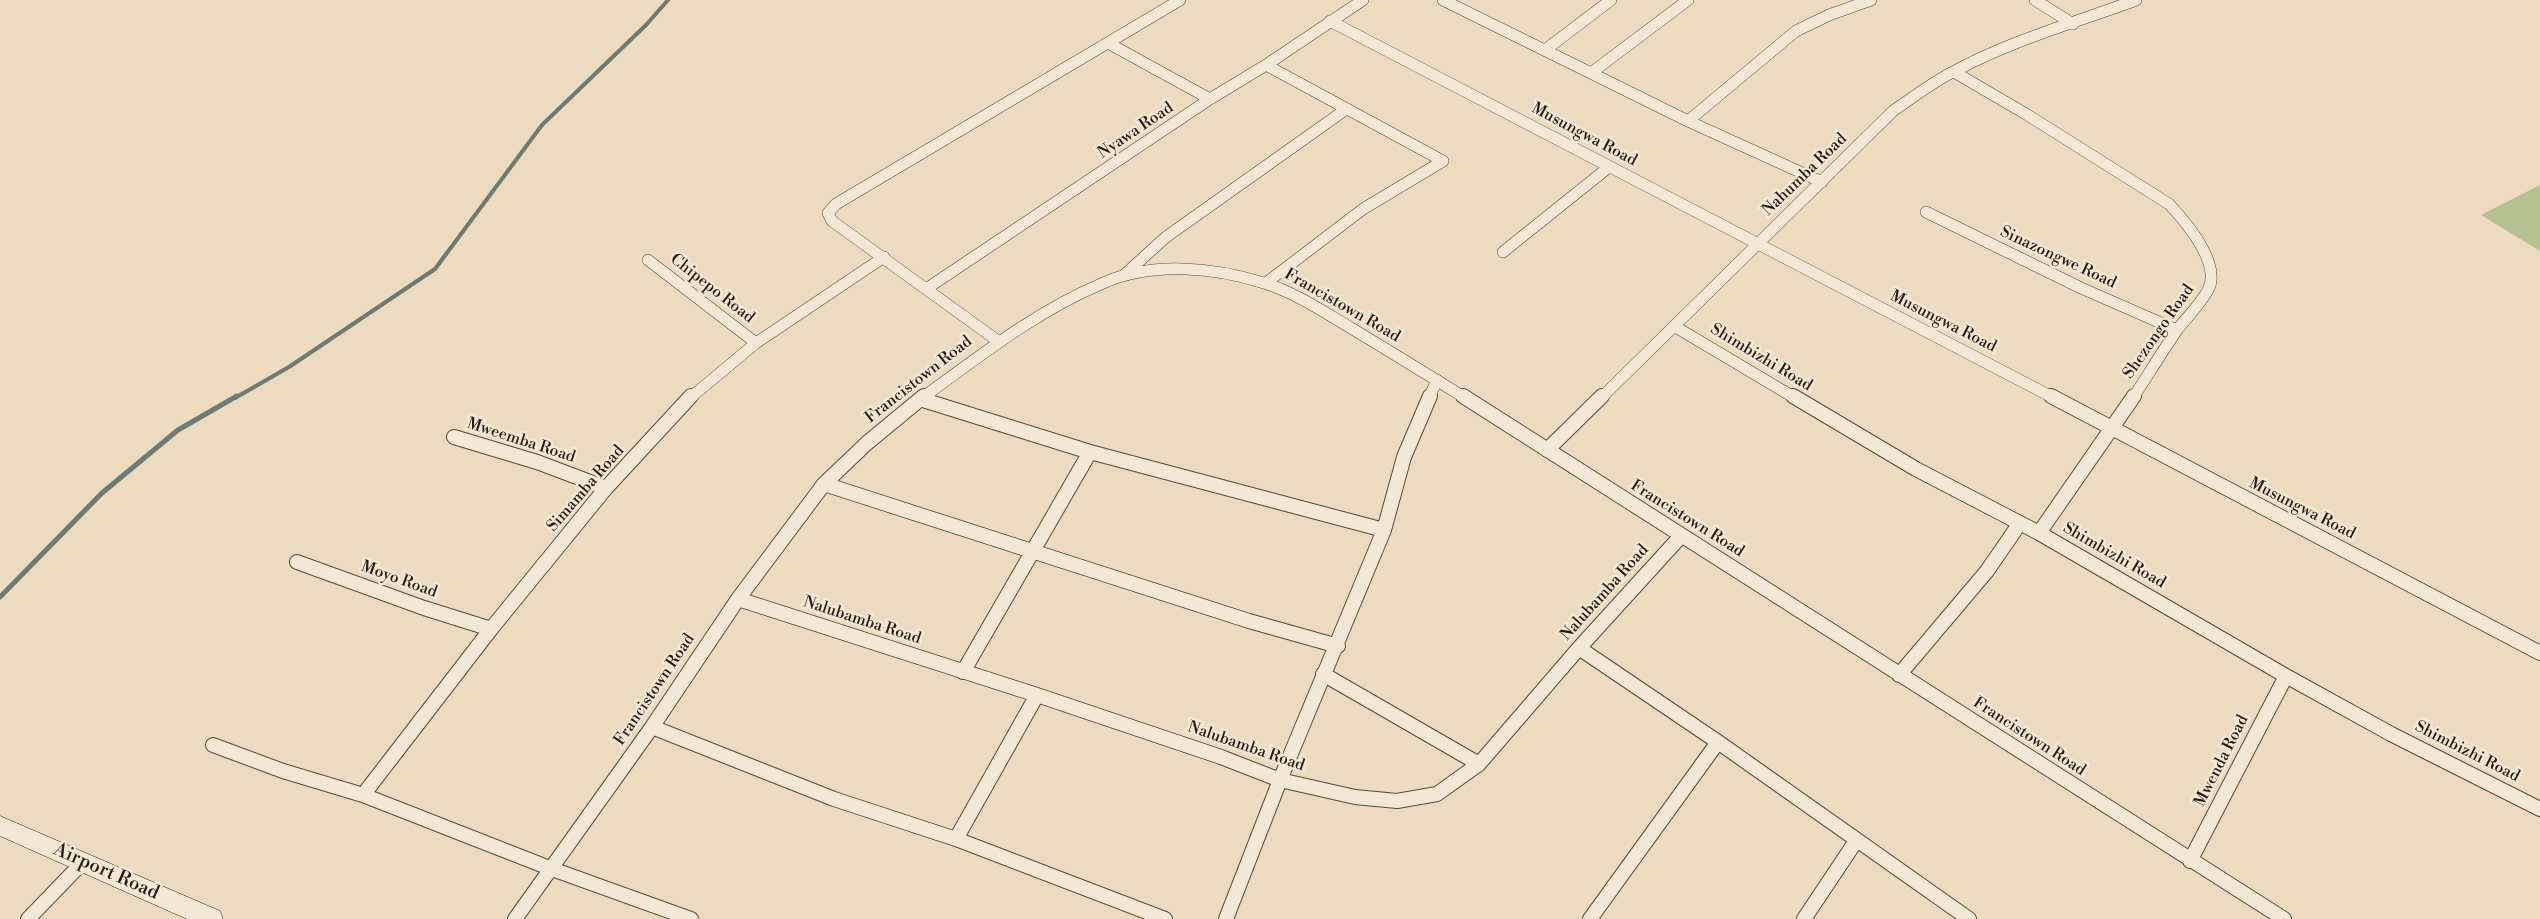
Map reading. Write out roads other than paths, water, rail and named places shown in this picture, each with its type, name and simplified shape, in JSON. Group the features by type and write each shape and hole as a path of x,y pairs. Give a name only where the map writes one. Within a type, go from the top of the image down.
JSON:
{"street":[{"path":"998,341 832,221 828,214 836,204 1180,0"},
{"name":"Nyawa Road","path":"926,289 1210,99 1266,65 1363,0"},
{"path":"1443,0 1688,121 1822,182"},
{"path":"1545,50 1611,0"},
{"path":"1591,73 1688,0"},
{"path":"1688,121 1796,30 1828,15 1872,0"},
{"path":"2035,0 2073,24"},
{"name":"Nahumba Road","path":"1547,450 1893,111 1928,86 1954,72 2013,46 2136,0"},
{"name":"Musungwa Road","path":"1330,21 2540,653"},
{"path":"1108,43 1210,99"},
{"path":"1266,65 1345,110 1443,161 1363,209 1266,283"},
{"name":"Shezongo Road","path":"1954,72 2026,114 2169,204 2184,220 2200,243 2210,266 2209,288 2177,330 2114,429 2039,533"},
{"path":"1122,277 1166,237 1345,110"},
{"path":"1504,252 1609,167"},
{"name":"Sinazongwe Road","path":"1926,212 2081,288 2177,330"},
{"name":"Simamba Road","path":"363,795 491,629 606,488 694,393 718,371 756,343 884,257"},
{"name":"Chipepo Road","path":"648,260 756,343"},
{"name":"Francistown Road","path":"515,919 652,727 738,599 824,484 867,443 920,399 998,341 1056,306 1102,284 1122,277 1187,268 1239,274 1266,283 1319,309 1437,380 2190,861 2284,919"},
{"name":"Shimbizhi Road","path":"1674,326 1916,468 2039,533 2286,676 2391,734 2540,809"},
{"path":"1226,919 1323,674 1338,646 1384,530 1404,457 1437,380"},
{"path":"920,399 1090,452 1384,530"},
{"name":"Mweemba Road","path":"454,437 537,462 606,488"},
{"path":"962,672 1090,452"},
{"path":"824,484 1249,621 1338,646"},
{"path":"1899,675 1987,572 2020,524"},
{"name":"Nalubamba Road","path":"738,599 1037,695 1220,757 1280,780 1355,797 1397,802 1437,794 1479,764 1579,648 1681,536"},
{"name":"Moyo Road","path":"297,562 424,608 491,629"},
{"path":"1579,648 1718,742 1969,919"},
{"path":"1323,674 1479,764"},
{"name":"Mwenda Road","path":"2190,861 2286,676"},
{"path":"956,839 1037,695"},
{"path":"652,727 825,796 956,839 1166,919"},
{"path":"1590,919 1718,742"},
{"path":"213,745 283,770 363,795 552,869 691,919"},
{"name":"Airport Road","path":"0,826 212,919"},
{"path":"1804,919 1856,841"},
{"path":"28,919 83,862"}],"waterway":[{"path":"235,398 289,367 435,269 542,125 646,25 668,0"},
{"path":"0,597 102,493 178,430 237,396"}]}
